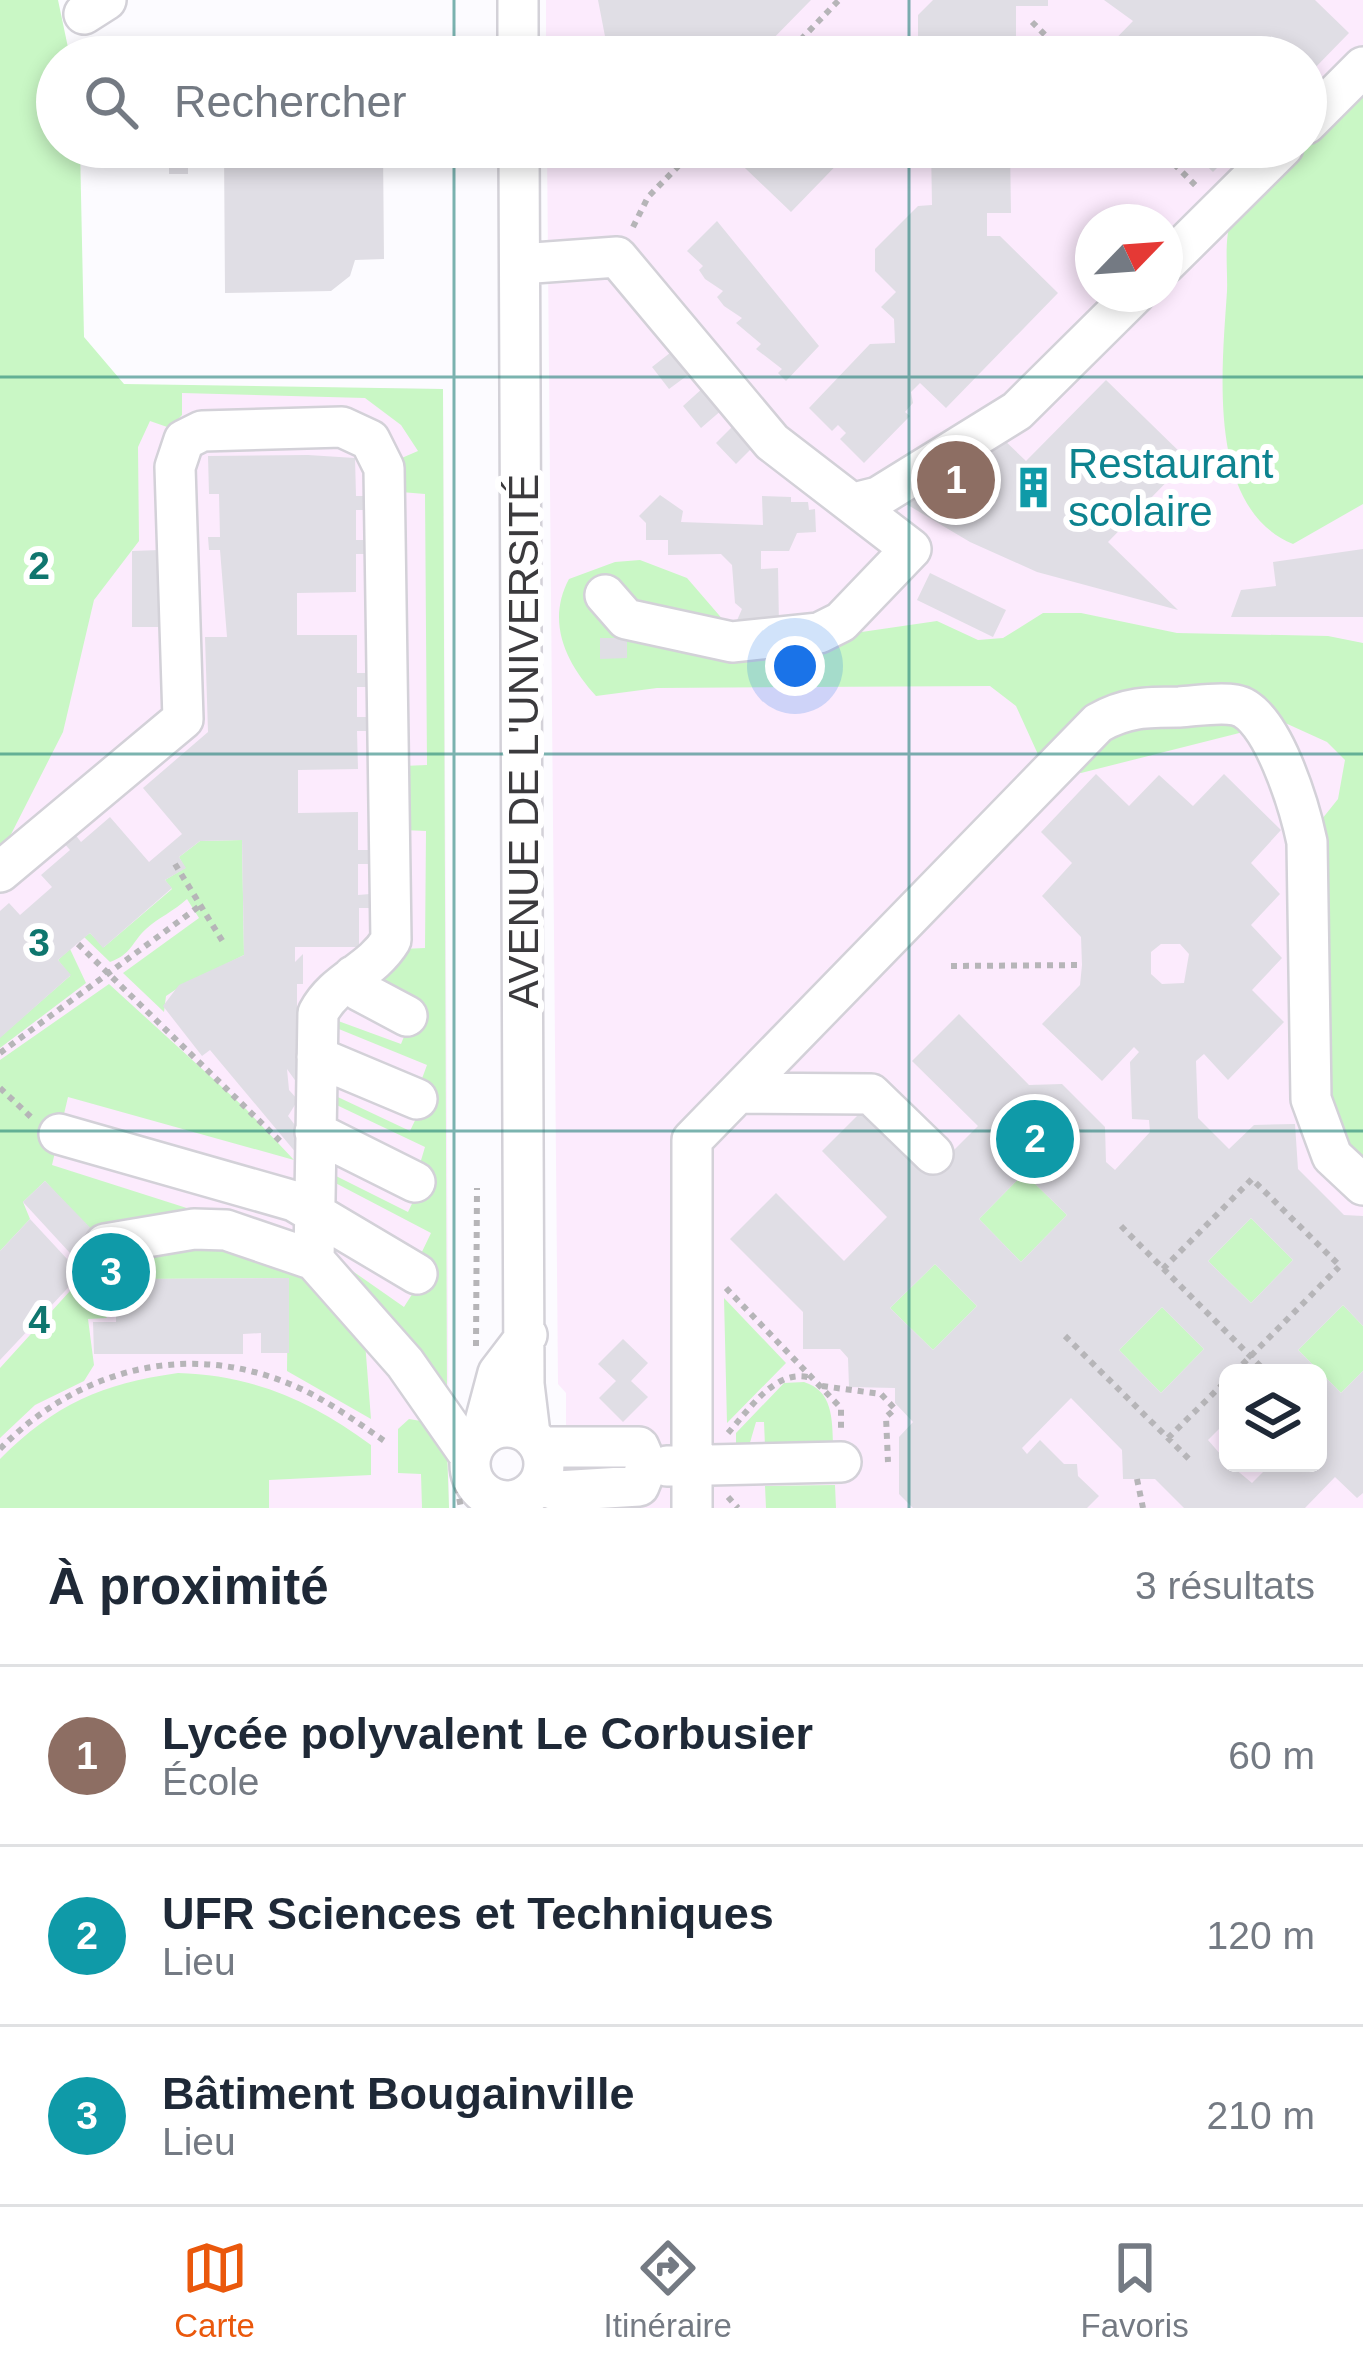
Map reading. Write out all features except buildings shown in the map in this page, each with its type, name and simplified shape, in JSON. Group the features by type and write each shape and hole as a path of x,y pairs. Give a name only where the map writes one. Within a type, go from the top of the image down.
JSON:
{"street":[{"path":"518,0 518,36"},
{"path":"1327,103 1363,67"},
{"name":"AVENUE DE L'UNIVERSITÉ","path":"519,168 527,1335 534,1473"},
{"path":"1183,246 1261,168"},
{"path":"520,264 617,257 772,442 810,476 854,503 911,549 841,622 819,633 732,642 626,619 605,596"},
{"path":"854,503 878,497 1017,411 1117,312"},
{"path":"0,872 184,719 175,466 184,440 202,431 342,427 370,440 384,468 391,940 376,964 332,988 318,1013 314,1260"},
{"path":"692,1508 692,1139 1098,723 1124,708 1239,705 1259,718 1299,804 1307,842 1311,1099 1332,1156 1363,1185"},
{"path":"352,976 360,991 407,1016"},
{"path":"317,1057 417,1099"},
{"path":"741,1093 872,1094 933,1154"},
{"path":"59,1134 294,1201 417,1274"},
{"path":"314,1150 415,1182"},
{"path":"105,1244 226,1229 314,1260 405,1363 501,1501 534,1473"},
{"path":"479,1473 498,1373 527,1335"},
{"path":"479,1473 500,1427 534,1473 557,1491 639,1486 647,1466 856,1461"}],"path":[{"path":"804,36 839,0"},
{"path":"1032,22 1046,36"},
{"path":"617,257 648,197 676,168"},
{"path":"1178,168 1219,210"},
{"path":"175,863 223,942"},
{"path":"0,1053 201,905"},
{"path":"77,944 302,1166 314,1150"},
{"path":"951,966 1082,965"},
{"path":"0,1088 28,1115 59,1134"},
{"path":"1163,1270 1252,1179 1340,1266 1243,1364"},
{"path":"1120,1226 1259,1364"},
{"path":"722,1283 841,1408"},
{"path":"1065,1336 1189,1460"},
{"path":"0,1449 32,1416 84,1385 177,1363 239,1367 266,1375 300,1388 386,1442"},
{"path":"721,1439 788,1376 801,1375 822,1386 881,1394 895,1409 886,1417 890,1462 856,1461"},
{"path":"1168,1438 1219,1388"},
{"path":"1137,1479 1142,1508"}],"shaded area":[{"path":"546,0 1363,0 1363,1508 606,1508 602,1428 566,1427 566,1393 558,1384 547,168 1327,168 1327,36 546,36"},
{"path":"84,385 443,389 449,1508 0,1508 0,755"}],"green space":[{"path":"0,0 58,0 66,36 36,36 36,168 80,168 84,337 124,384 443,389 447,1400 321,1249 404,1307 430,1266 419,1258 431,1233 322,1176 322,1169 408,1212 427,1172 419,1167 425,1147 326,1100 325,1091 410,1131 429,1091 420,1084 427,1065 329,1025 330,1018 401,1044 418,1002 378,982 402,949 425,948 426,831 403,830 403,766 427,765 425,494 401,492 397,460 418,451 401,425 365,398 182,393 182,415 170,428 150,421 138,447 139,541 94,600 63,732 0,856"},
{"path":"1363,91 1363,504 1293,544 1265,526 1245,500 1233,469 1223,396 1228,233 1239,208 1275,168 1327,168 1327,121"},
{"path":"640,560 687,578 731,629 841,635 937,621 978,640 1003,638 1043,613 1081,613 1177,633 1328,636 1363,643 1363,1168 1327,1122 1318,824 1338,799 1345,760 1327,742 1283,722 1081,773 1041,761 1016,706 990,686 657,688 596,696 568,656 560,626 562,595 569,579 615,562"},
{"path":"242,840 244,955 166,996 164,1012 123,973 199,918 187,899 110,962 84,937 90,933 104,947 172,889 165,880 185,868 179,857 200,841"},
{"path":"70,949 86,983 0,1048 0,1037 70,976 58,960"},
{"path":"109,984 246,1109 294,1160 68,1097 52,1165 240,1225 92,1232 45,1181 23,1202 30,1219 0,1251 0,1060"},
{"path":"1024,1173 1067,1215 1021,1262 979,1219"},
{"path":"1251,1218 1293,1260 1251,1303 1208,1261"},
{"path":"179,1238 289,1257 365,1342 371,1419 287,1371 288,1278 140,1279 114,1254"},
{"path":"935,1264 977,1306 933,1350 890,1308"},
{"path":"80,1280 107,1318 88,1319 94,1365 84,1381 35,1405 0,1438 0,1368"},
{"path":"724,1298 786,1363 727,1423"},
{"path":"1343,1305 1363,1326 1363,1371 1341,1393 1327,1379 1327,1364 1312,1364 1298,1350"},
{"path":"1162,1307 1204,1349 1161,1393 1119,1350"},
{"path":"178,1373 231,1379 304,1403 371,1445 371,1475 269,1480 269,1508 0,1508 0,1459 40,1424 102,1391"},
{"path":"804,1382 826,1399 833,1445 765,1446 764,1422 756,1422 749,1446 736,1446 736,1433 784,1383"},
{"path":"409,1419 433,1423 447,1448 449,1508 422,1508 421,1474 398,1473 398,1429"},
{"path":"835,1485 836,1508 766,1508 765,1486"}],"place":[{"name":"Lycée polyvalent Le Corbusier","path":"956,480"},
{"name":"Restaurant scolaire","path":"1034,487"},
{"name":"UFR Sciences et Techniques","path":"1035,1139"},
{"name":"Bâtiment Bougainville","path":"111,1272"}]}
